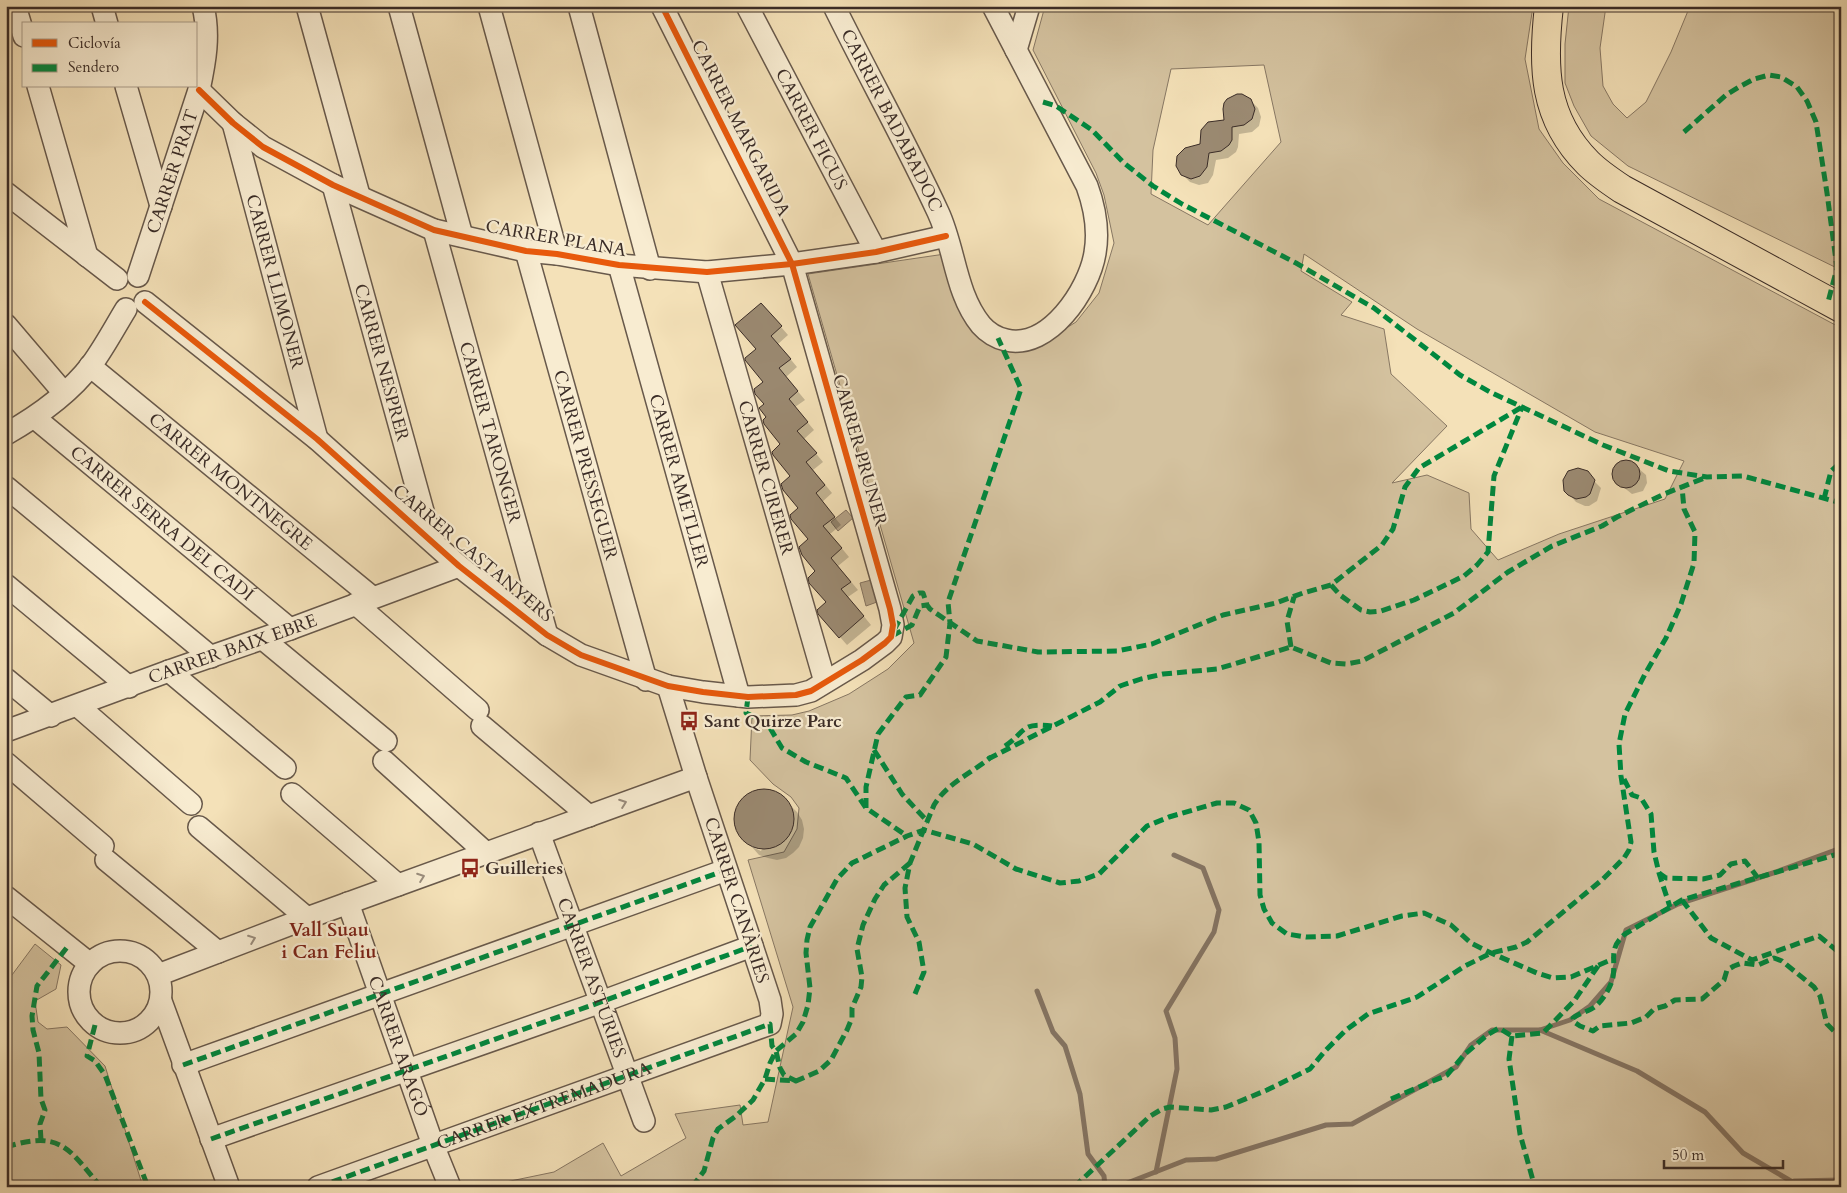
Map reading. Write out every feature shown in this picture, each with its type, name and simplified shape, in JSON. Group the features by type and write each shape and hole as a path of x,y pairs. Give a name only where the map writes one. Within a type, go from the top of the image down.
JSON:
{"main road":[{"path":"1549,6 1546,60 1550,100 1568,138 1590,165 1628,193 1841,308"}],"street":[{"path":"15,6 22,29"},
{"path":"102,6 106,22"},
{"name":"CARRER PRAT","path":"138,276 199,90 207,42 204,6"},
{"path":"307,6 359,195"},
{"path":"399,6 462,236"},
{"path":"489,6 557,254"},
{"path":"579,6 650,269"},
{"name":"CARRER MARGARIDA","path":"662,6 792,264"},
{"name":"CARRER FICUS","path":"747,6 876,252"},
{"name":"CARRER BADABADOC","path":"834,6 939,214 970,309 982,326 998,338 1013,342 1029,340 1046,330 1077,299 1095,255 1097,237 1093,203 1087,186 993,6"},
{"path":"1016,50 1028,6"},
{"path":"39,88 87,256"},
{"path":"127,88 161,206"},
{"name":"CARRER PLANA","path":"199,90 232,123 263,146 333,185 434,230 526,251 650,269 707,272 792,264 876,252 946,236"},
{"name":"CARRER LLIMONER","path":"232,123 317,439"},
{"name":"CARRER NESPRER","path":"333,185 431,540"},
{"path":"6,193 117,279"},
{"name":"CARRER TARONGER","path":"434,230 547,635"},
{"name":"CARRER PRESSEGUER","path":"526,251 646,680"},
{"name":"CARRER PRUNER","path":"792,264 890,609 893,625 890,637 886,643"},
{"name":"CARRER AMETLLER","path":"620,265 739,696"},
{"name":"CARRER CIRERER","path":"707,272 825,682"},
{"path":"6,434 35,418 64,393 90,366 135,305 147,296 147,285 138,276 127,274 117,279 113,291 114,297 116,302 135,305"},
{"name":"CARRER CASTANYERS","path":"135,305 317,439 459,566 547,635 581,655 646,680 668,686 748,697 796,695 811,691 886,643"},
{"path":"6,325 64,393"},
{"name":"CARRER MONTNEGRE","path":"90,366 364,601 480,718 589,816"},
{"name":"CARRER SERRA DEL CADÍ","path":"35,418 290,629"},
{"path":"6,487 211,658"},
{"name":"CARRER BAIX EBRE","path":"6,731 169,671 211,658 459,566"},
{"path":"6,585 129,687"},
{"path":"263,639 385,751 486,852"},
{"path":"169,671 285,768"},
{"path":"6,679 51,716"},
{"name":"CARRER CANÀRIES","path":"668,686 726,870 770,1000 772,1014 770,1024"},
{"path":"78,706 191,804"},
{"path":"6,763 218,952"},
{"path":"158,975 306,918 696,777"},
{"path":"292,794 398,885"},
{"path":"198,827 306,918"},
{"name":"CARRER ASTÚRIES","path":"539,833 644,1121"},
{"path":"183,1065 726,870"},
{"path":"6,897 90,964"},
{"name":"CARRER ARAGÓ","path":"348,903 433,1145 450,1187"},
{"path":"210,1140 601,1002 752,946"},
{"path":"118,951 135,954 150,964 158,975 162,993 161,1001 158,1010 145,1026 124,1034 101,1029 89,1020 80,1005 80,982 90,964 106,953 118,951"},
{"path":"161,1001 210,1140 229,1187"},
{"name":"CARRER EXTREMADURA","path":"318,1187 770,1024"}],"shaded area":[{"path":"1045,6 1533,6 1525,59 1539,129 1563,163 1599,199 1841,328 1841,1187 497,1187 496,1184 554,1172 603,1143 621,1176 686,1138 675,1114 740,1105 743,1125 768,1122 793,1007 748,860 784,852 797,829 799,808 791,797 773,784 750,760 752,716 792,715 809,711 849,694 888,669 914,643 808,274 945,254 954,300 971,323 1042,343 1076,322 1099,293 1114,243 1104,195 1096,173 1033,50","holes":["1264,65 1281,142 1208,225 1151,194 1153,150 1171,69","1304,254 1417,329 1595,432 1684,461 1665,499 1559,534 1498,560 1471,529 1469,493 1427,475 1392,483 1447,426 1391,374 1384,329 1341,315 1352,302 1301,271"]},
{"path":"1569,6 1606,6 1600,48 1603,86 1613,104 1627,118 1646,102 1671,52 1690,6 1841,6 1841,270 1628,166 1591,136 1574,106 1565,83 1565,44"},
{"path":"846,510 853,518 838,531 831,522"},
{"path":"871,580 877,602 866,606 860,583"},
{"path":"35,944 61,965 56,989 35,1001 38,1022 47,1029 67,1027 105,1066 143,1187 6,1187 6,983"}],"building":[{"path":"1237,94 1242,94 1251,99 1255,109 1252,119 1244,125 1232,127 1232,140 1229,145 1221,151 1209,153 1207,167 1200,176 1191,179 1181,175 1176,166 1177,156 1185,148 1200,144 1201,130 1208,122 1224,120 1224,103 1227,99"},
{"path":"761,303 782,326 771,336 791,359 779,368 798,391 789,399 808,422 797,431 817,453 806,462 825,485 816,493 835,517 823,526 842,548 831,558 851,582 841,589 864,616 839,638 818,614 817,610 826,602 809,583 808,578 815,571 802,555 799,547 808,539 791,519 790,515 798,508 783,490 781,484 790,476 773,455 772,452 780,444 764,424 763,420 766,417 759,408 764,404 755,394 754,389 763,382 745,360 756,349 735,325"},
{"path":"1626,460 1636,464 1640,474 1636,484 1626,488 1616,484 1612,474 1616,464"},
{"path":"1578,468 1588,471 1595,480 1590,494 1576,499 1564,491 1563,480 1568,471"},
{"path":"764,789 780,794 785,798 789,803 794,819 789,835 785,840 780,844 764,849 748,844 743,840 739,835 734,819 739,803 743,798 748,794"}],"waterway":[{"path":"1117,1187 1186,1160 1216,1159 1326,1125 1352,1124 1456,1067 1471,1045 1492,1030 1540,1030 1570,1020 1590,1006 1611,982 1626,930 1678,904 1776,872 1841,848"},
{"path":"1156,1172 1177,1069 1175,1038 1166,1011 1214,932 1219,910 1203,868 1174,855"},
{"path":"1037,991 1053,1032 1065,1046 1080,1094 1088,1154 1104,1176 1105,1187"},
{"path":"1540,1030 1637,1071 1705,1112 1743,1153 1801,1187"},
{"path":"1794,1181 1841,1180"}],"marked path":[{"path":"1684,132 1726,95 1754,79 1769,75 1781,77 1797,87 1807,101 1816,122 1827,193 1837,268 1828,302"},
{"path":"1043,102 1056,106 1092,130 1124,163 1153,186 1182,204 1296,263 1374,308 1460,375 1490,392 1603,445 1669,471 1707,477 1743,476 1841,503"},
{"path":"866,808 866,787 878,734 906,697 920,695 946,657 950,623 948,602 1021,389 998,338"},
{"path":"1331,585 1340,595 1361,610 1370,612 1381,611 1414,600 1464,576 1477,565 1488,552 1494,476 1522,407"},
{"path":"894,630 913,596 923,593 930,609 977,641 1038,652 1117,651 1152,644 1223,615 1276,603 1331,585 1382,545 1393,529 1405,487 1419,468 1522,407"},
{"path":"1824,499 1831,471 1841,462"},
{"path":"988,759 1100,702 1120,686 1141,679 1163,674 1217,669 1291,647 1331,663 1346,664 1362,661 1454,613 1508,572 1552,546 1602,526 1664,494 1707,477"},
{"path":"1074,1187 1149,1117 1162,1109 1170,1107 1211,1110 1226,1107 1267,1090 1310,1069 1346,1030 1368,1014 1417,997 1465,966 1491,953 1516,947 1527,942 1603,879 1624,858 1631,842 1621,776 1619,744 1625,714 1666,638 1681,604 1694,563 1695,532 1684,509 1682,487"},
{"path":"1291,647 1287,621 1294,597"},
{"path":"892,636 912,625 920,606 927,605"},
{"path":"748,697 746,713 767,723 782,748 806,762 846,778 866,808 907,836"},
{"path":"1005,746 1024,729 1034,725 1052,726"},
{"path":"874,750 902,794 928,822"},
{"path":"915,994 924,972 919,942 907,917 905,888 910,863 939,797 953,784 991,757"},
{"path":"1624,779 1632,795 1641,798 1651,814 1654,852 1670,907"},
{"path":"692,1187 704,1171 713,1138 718,1129 753,1100 765,1079 776,1051 796,1034 803,1022 810,988 806,953 810,927 837,879 852,863 907,836 924,830 973,844 1016,869 1060,883 1079,881 1099,874 1147,826 1169,817 1217,803 1234,803 1249,810 1256,823 1259,842 1260,895 1264,909 1272,923 1287,934 1306,937 1337,936 1402,916 1424,913 1451,925 1471,943 1537,973 1553,978 1571,977 1613,959"},
{"path":"1841,853 1682,900 1625,934 1616,944 1613,977 1607,992 1595,1007 1573,1018 1574,1022 1580,1026 1593,1031 1600,1026 1631,1023 1646,1017 1654,1009 1665,1006 1675,1000 1702,999 1724,980 1727,970 1734,966 1742,963 1758,965 1774,958 1782,961 1814,987 1820,996 1827,1024 1841,1038"},
{"path":"1659,873 1666,878 1703,879 1720,875 1731,864 1745,861 1758,878"},
{"path":"765,1079 796,1081 819,1071 831,1060 852,1018 852,1008 861,987 862,977 857,949 863,925 884,885 910,863"},
{"path":"183,1065 726,870"},
{"path":"1682,900 1711,938 1752,960 1819,936 1841,954"},
{"path":"41,1140 40,1124 45,1110 41,1099 39,1053 33,1030 32,1016 37,986 68,946"},
{"path":"211,1139 601,1002 752,946"},
{"path":"1391,1099 1447,1075 1465,1054 1487,1035 1499,1028 1512,1036 1543,1033 1574,1001 1598,966"},
{"path":"318,1187 770,1024 772,1046 776,1051 780,1068 784,1075 796,1081"},
{"path":"95,1025 87,1056 95,1061 105,1075 148,1187"},
{"path":"1512,1036 1509,1059 1520,1134 1534,1184 1539,1187"},
{"path":"6,1147 25,1142 39,1141 52,1142 62,1146 80,1162 101,1187"}],"cycle path":[{"path":"145,302 317,439 459,566 547,635 581,655 668,686 703,692 748,697 796,695 811,691 862,660 891,637 893,625 890,609 792,264 662,6"},
{"path":"199,90 233,123 263,147 333,185 434,230 526,251 557,254 619,265 707,272 792,264 876,252 946,236"}],"place":[{"name":"Sant Quirze Parc","path":"689,721"},
{"name":"Guilleries","path":"470,868"}],"district":[{"name":"Vall Suau i Can Feliu","path":"329,940"}]}
